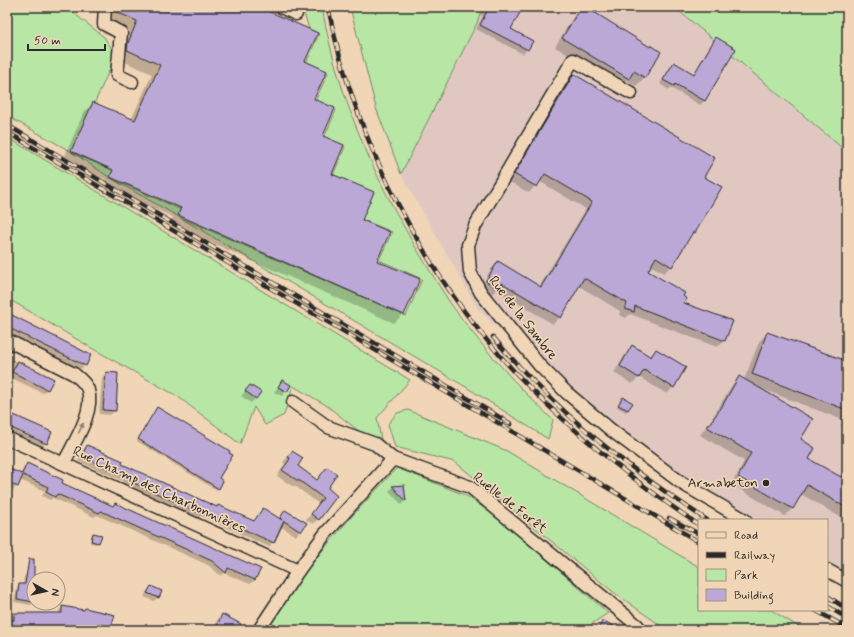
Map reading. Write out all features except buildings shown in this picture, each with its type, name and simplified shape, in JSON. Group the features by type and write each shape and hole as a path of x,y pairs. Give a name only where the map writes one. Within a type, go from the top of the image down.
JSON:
{"street":[{"path":"105,7 104,24 120,33 116,75 132,82"},
{"path":"281,7 296,14"},
{"name":"Rue de la Sambre","path":"631,93 573,60 475,226 468,246 470,272 481,293 520,342 540,366 567,393 611,430 683,484 743,519"},
{"path":"7,340 74,374 88,389 90,402 87,415 64,463"},
{"name":"Ruelle de Forêt","path":"293,402 328,427 375,444 393,459 470,487 638,626"},
{"name":"Rue Champ des Charbonnières","path":"7,438 298,570"},
{"path":"260,630 298,570 325,534 393,459"},
{"path":"828,571 847,581"}],"shaded area":[{"path":"482,7 674,7 847,152 847,588 828,577 828,519 728,519 714,510 567,393 478,309 401,174 477,23"}],"green space":[{"path":"7,7 66,7 104,37 112,49 113,62 72,152 7,116"},
{"path":"302,7 322,7 338,75 349,109 376,174 392,205 427,266 462,320 499,365 553,420 548,439 466,387 179,217 406,316 422,279 379,260 392,232 361,219 333,175 345,147 324,138 336,110 315,101 328,73 306,63 319,34 309,29"},
{"path":"350,7 482,7 477,23 401,174 376,108"},
{"path":"674,7 847,7 847,152 697,26"},
{"path":"7,137 410,380 377,418 382,445 360,432 326,405 293,386 284,415 265,425 254,407 240,444 177,396 7,298"},
{"path":"76,155 115,171 112,179"},
{"path":"112,179 182,210 179,217"},
{"path":"408,410 507,451 698,566 698,611 773,611 804,630 667,630 612,591 455,462 395,447 388,424 397,413"},
{"path":"397,468 465,495 500,519 608,613 590,625 593,630 263,630 270,612 352,516"}],"railway":[{"path":"328,7 340,56 355,105 374,153 396,200 421,246 449,289 479,330 512,369 555,412 625,472 698,524"},
{"path":"7,125 511,424"},
{"path":"7,132 698,541"},
{"path":"493,337 516,364 593,437 649,480 706,519"},
{"path":"669,518 698,533"},
{"path":"828,597 847,609"},
{"path":"828,607 847,618"},
{"path":"817,611 847,628"}],"place":[{"name":"Armabeton","path":"766,483"}]}
